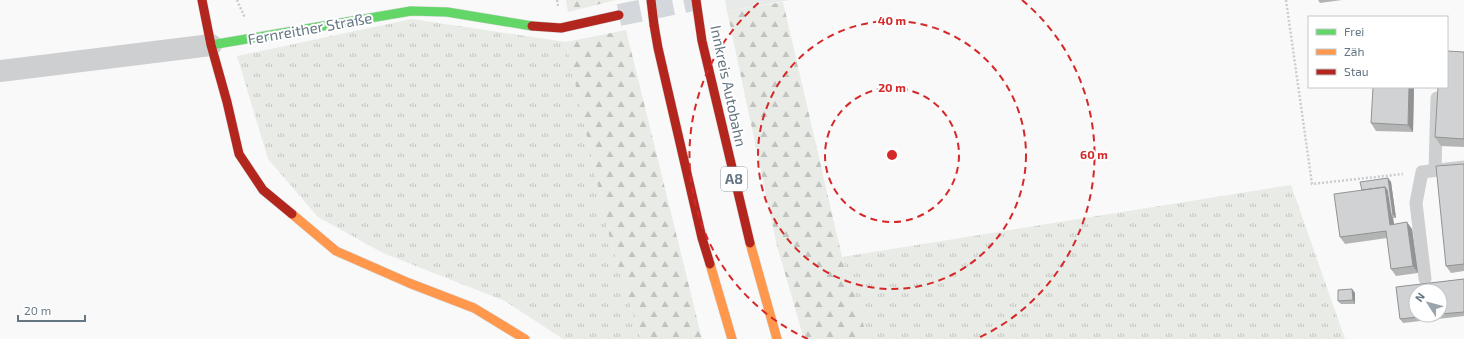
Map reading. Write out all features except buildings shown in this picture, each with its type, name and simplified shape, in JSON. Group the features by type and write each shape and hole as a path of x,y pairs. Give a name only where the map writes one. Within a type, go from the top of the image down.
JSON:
{"main road":[{"path":"202,0 210,45 227,102 239,154 263,190 336,251 409,283 474,308 525,339"},
{"path":"651,0 658,48 702,238 732,339"},
{"name":"Innkreis Autobahn","path":"696,0 702,41 746,228 778,339"},
{"name":"Fernreither Straße","path":"210,45 411,11 447,12 524,25 561,28 619,15"}],"street":[{"name":"Fernreither Straße","path":"0,71 210,45"}],"lane":[{"path":"1425,279 1416,203 1428,171 1437,98"},
{"path":"1428,171 1464,167"}],"path":[{"path":"1286,0 1312,184 1428,171"}],"shaded area":[{"path":"725,0 790,0 727,11"}],"green space":[{"path":"566,0 616,0 568,12"},
{"path":"783,2 842,257 868,339 804,339 777,246 727,11"},
{"path":"412,19 566,42 608,232 641,339 563,339 505,301 383,253 318,217 268,159 237,56"},
{"path":"626,30 702,339 641,339 608,232 566,42"},
{"path":"1291,185 1345,339 868,339 842,257"}],"tunnel":[{"path":"619,15 693,0"}],"traffic: fast":[{"path":"211,45 411,11 447,12 532,26"}],"traffic: slow":[{"path":"292,214 336,251 409,283 474,308 525,339"},
{"path":"750,243 777,339"},
{"path":"710,264 732,339"}],"traffic: jam":[{"path":"202,0 211,45 227,102 239,154 263,190 292,214"},
{"path":"651,0 654,25"},
{"path":"696,0 702,41 750,243"},
{"path":"532,26 561,28 619,15"},
{"path":"654,25 702,238 710,264"}]}
